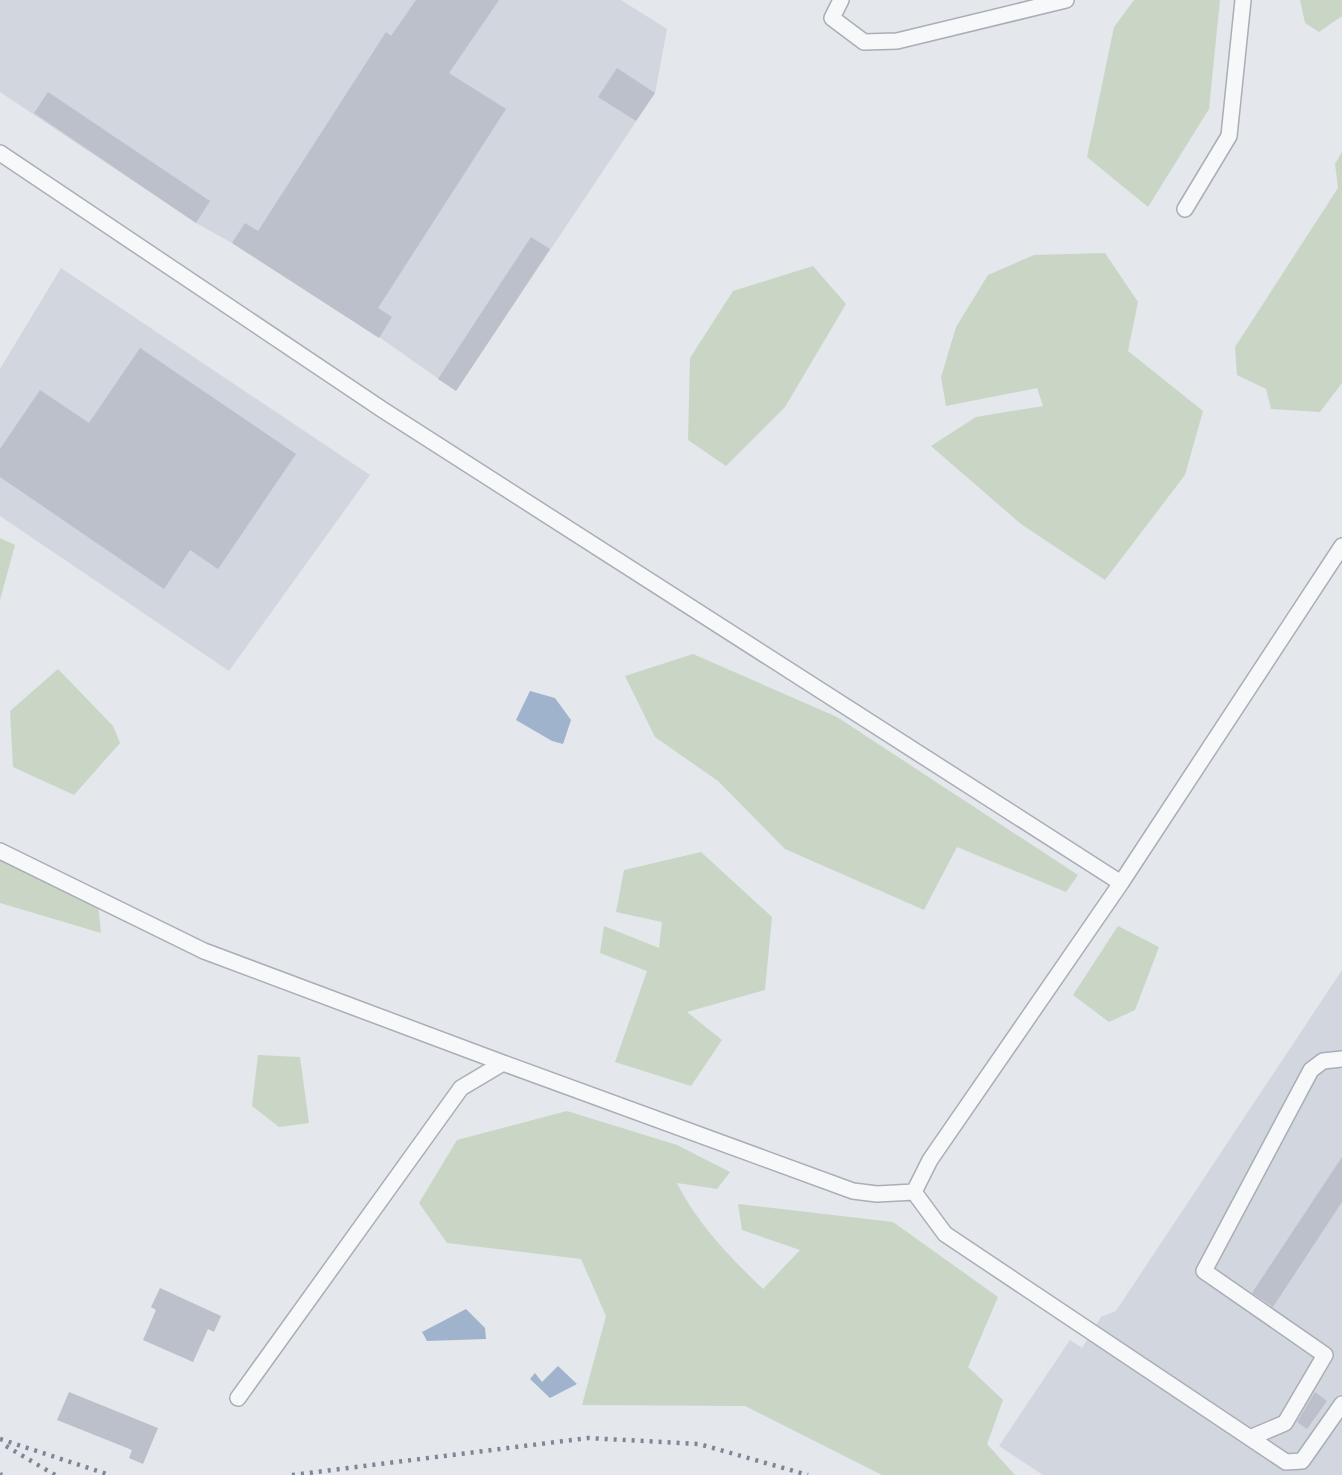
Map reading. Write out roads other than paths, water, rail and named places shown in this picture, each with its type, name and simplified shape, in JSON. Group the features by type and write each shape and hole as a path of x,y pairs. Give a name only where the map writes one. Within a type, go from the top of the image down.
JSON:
{"street":[{"path":"841,0 832,18 864,42 897,41 1066,0"},
{"path":"1185,209 1228,136 1243,0"},
{"path":"0,153 383,410 1121,883"},
{"path":"914,1192 930,1160 1121,883 1342,546"},
{"path":"0,851 204,951 503,1063 853,1191 877,1194 914,1192"},
{"path":"1252,1437 1285,1424 1325,1355 1204,1271 1311,1070 1323,1061 1342,1059"},
{"path":"238,1398 461,1088 503,1063"},
{"path":"914,1192 945,1233 1286,1462 1302,1461 1342,1404"}],"water":[{"path":"530,691 555,698 571,720 563,744 552,741 516,720"},
{"path":"466,1309 485,1328 486,1339 427,1341 422,1332"},
{"path":"558,1366 577,1384 550,1398 530,1379 535,1373 542,1382"}],"railway":[{"path":"292,1475 588,1438 699,1444 808,1475"},
{"path":"0,1439 110,1475"},
{"path":"6,1446 55,1475"}]}
